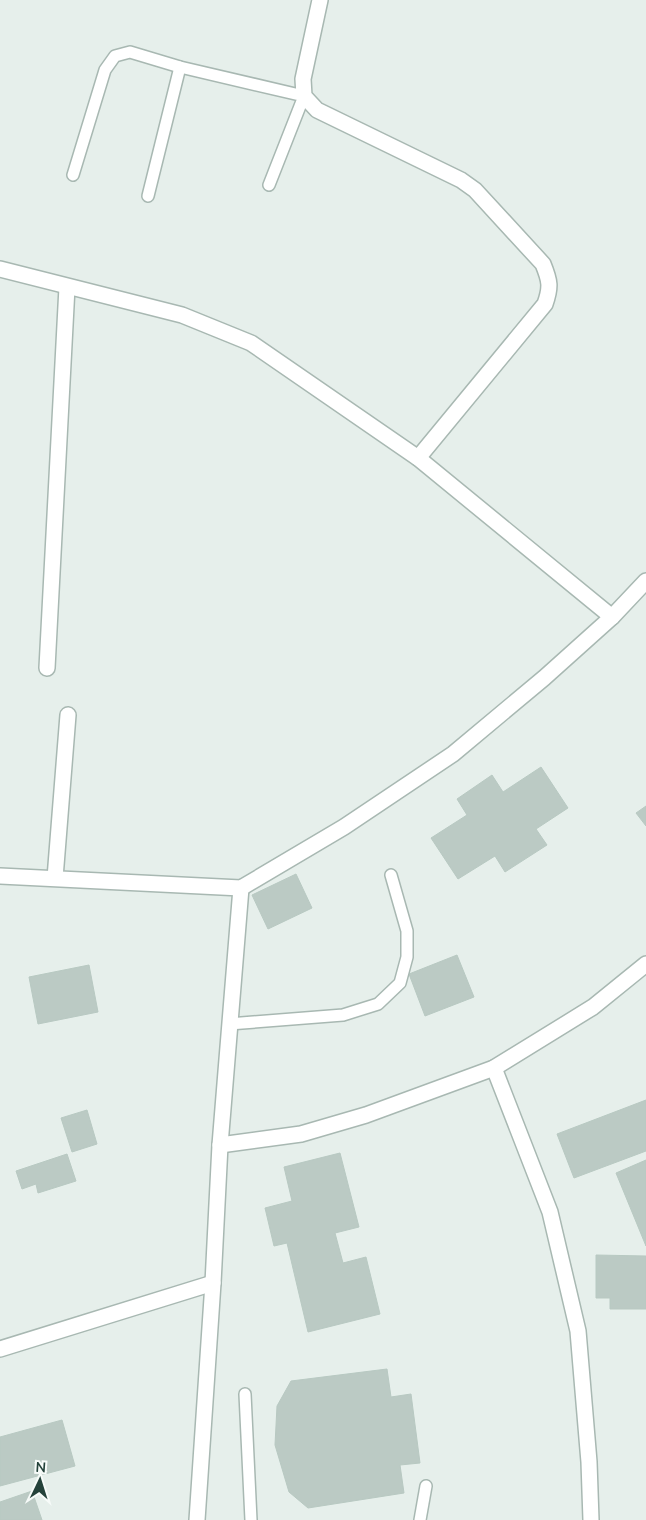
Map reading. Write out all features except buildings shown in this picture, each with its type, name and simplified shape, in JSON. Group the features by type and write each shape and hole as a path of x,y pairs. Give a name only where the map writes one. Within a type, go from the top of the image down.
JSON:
{"street":[{"path":"320,0 303,79 304,96 317,110 461,180 475,190 543,264 548,278 549,292 544,304 418,458"},
{"path":"0,269 182,315 251,343 418,458 612,617"},
{"path":"47,668 67,287"},
{"path":"0,876 241,888 344,827 454,754 544,678 612,617 646,581"},
{"path":"55,878 68,715"},
{"path":"198,1520 220,1145 241,888"},
{"path":"220,1145 301,1134 366,1115 494,1068 593,1007 646,964"},
{"path":"494,1068 550,1212 578,1331 591,1520"},
{"path":"0,1349 213,1283"}],"lane":[{"path":"73,175 105,70 115,56 130,52 180,67 304,96 269,185"},
{"path":"148,196 180,67"},
{"path":"229,1024 343,1015 378,1004 400,983 406,957 407,931 391,875"},
{"path":"245,1394 251,1520"},
{"path":"420,1520 426,1486"}]}
